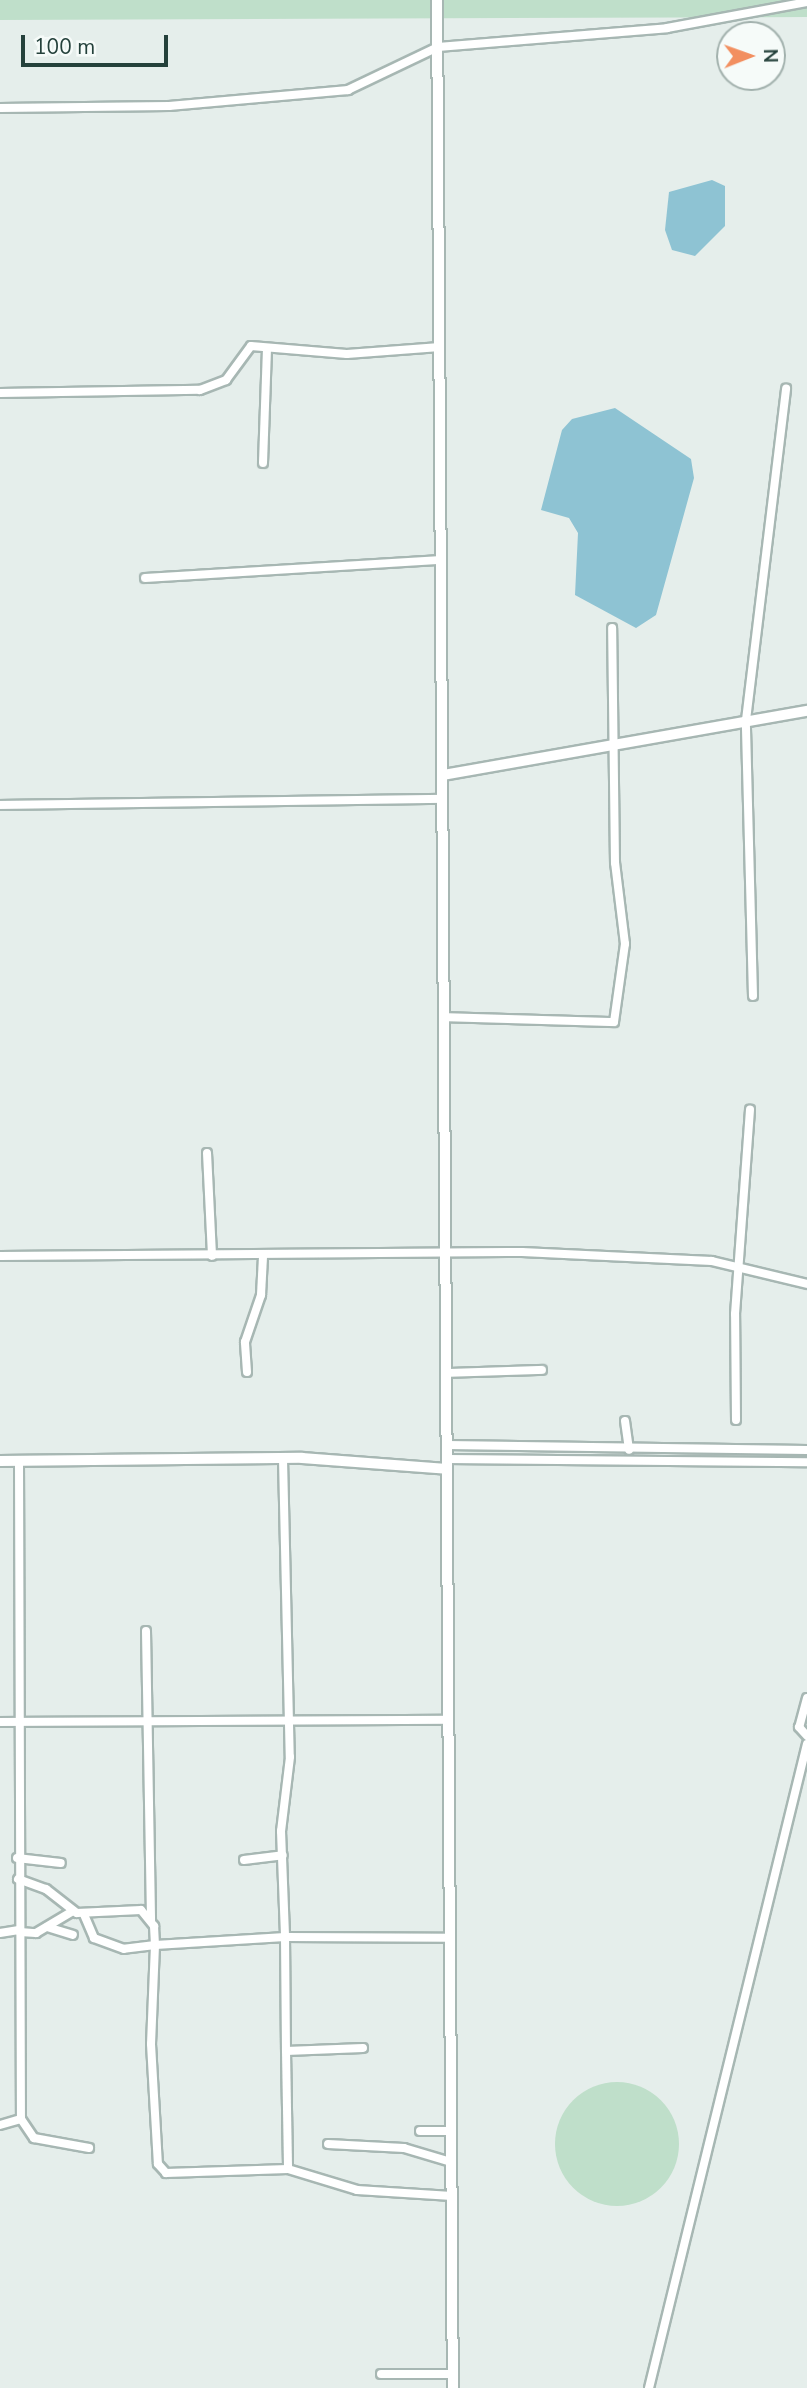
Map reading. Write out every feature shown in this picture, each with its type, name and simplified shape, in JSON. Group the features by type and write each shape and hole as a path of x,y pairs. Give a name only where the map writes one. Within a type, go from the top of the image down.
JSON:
{"main road":[{"path":"437,0 453,2388"},
{"path":"443,775 610,743 807,711"},
{"path":"0,1461 283,1459 447,1464"}],"street":[{"path":"0,108 169,106 348,90 438,47 679,26 807,2"},
{"path":"0,393 200,390 226,380 245,348 440,348"},
{"path":"263,463 267,350"},
{"path":"753,996 746,720 786,388"},
{"path":"145,578 441,560"},
{"path":"444,1017 614,1022 624,928 610,743 612,628"},
{"path":"0,805 443,799"},
{"path":"736,1420 740,1268 750,1110"},
{"path":"208,1153 212,1256"},
{"path":"0,1256 522,1252 712,1261 807,1284"},
{"path":"247,1371 245,1342 261,1295 263,1256"},
{"path":"446,1373 542,1370"},
{"path":"625,1421 629,1450"},
{"path":"447,1445 629,1450 807,1450"},
{"path":"283,1459 288,1725 283,1855 288,2169"},
{"path":"19,1461 18,1629 25,1690 19,1723 17,1858 21,2119 34,2138 89,2148"},
{"path":"447,1464 807,1462"},
{"path":"146,1631 152,1921 155,1945 151,2044 159,2169 288,2169 357,2190 452,2196"},
{"path":"807,1698 799,1727 807,1736"},
{"path":"0,1722 148,1721 288,1725 449,1720"},
{"path":"649,2388 807,1744"},
{"path":"244,1860 283,1855"},
{"path":"17,1858 61,1863"},
{"path":"18,1879 46,1889 73,1911 84,1914 141,1910 152,1921"},
{"path":"0,1933 47,1927 73,1911"},
{"path":"84,1914 94,1938 124,1949 285,1937 450,1937"},
{"path":"47,1927 73,1935"},
{"path":"286,2051 363,2048"},
{"path":"0,2125 21,2119"},
{"path":"420,2131 451,2131"},
{"path":"328,2144 404,2148 451,2162"},
{"path":"381,2374 453,2374"}],"green space":[{"path":"0,0 807,0 807,17 0,20"},
{"path":"617,2082 641,2087 661,2100 674,2120 679,2144 674,2168 661,2188 641,2201 617,2206 593,2201 573,2188 560,2168 555,2144 560,2120 573,2100 593,2087"}],"water":[{"path":"712,180 725,186 725,226 695,256 672,250 665,230 669,192"},
{"path":"615,408 691,459 694,478 656,615 636,628 575,595 578,533 569,518 541,510 562,430 572,419"}]}
